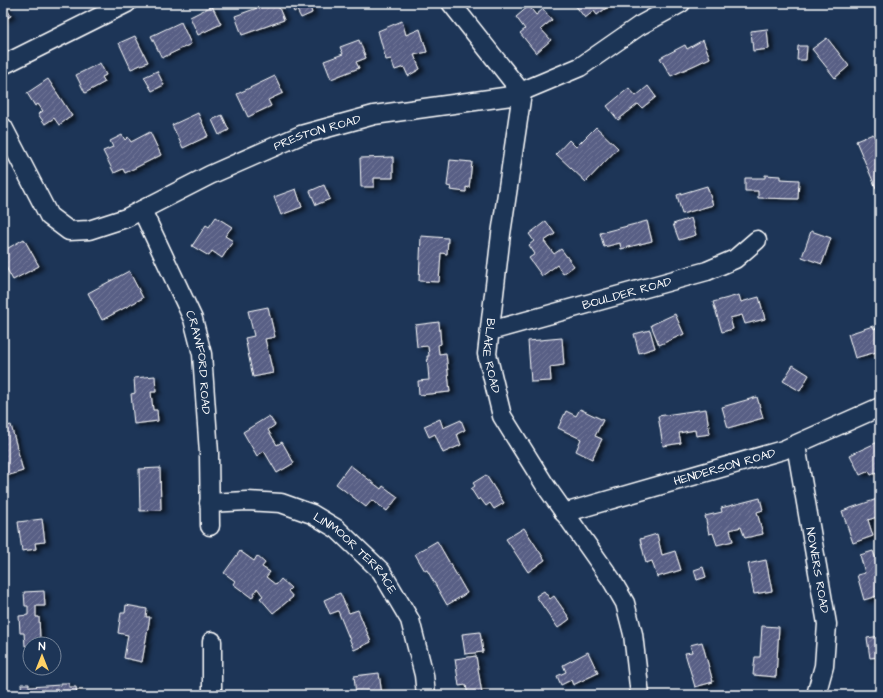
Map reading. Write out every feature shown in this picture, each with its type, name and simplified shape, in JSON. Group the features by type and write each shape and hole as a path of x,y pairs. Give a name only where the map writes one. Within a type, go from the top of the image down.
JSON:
{"street":[{"path":"3,65 127,3"},
{"path":"451,3 522,93"},
{"name":"PRESTON ROAD","path":"3,127 49,216 69,230 89,230 126,218 210,175 301,135 374,115 511,96 522,93 580,66 639,26 681,3"},
{"name":"BLAKE ROAD","path":"522,93 501,234 487,354 502,416 564,513 611,579 625,603 633,634 640,695"},
{"name":"CRAWFORD ROAD","path":"142,210 193,319 202,354 209,453 210,526"},
{"name":"BOULDER ROAD","path":"490,331 707,271 735,259 757,240"},
{"name":"HENDERSON ROAD","path":"564,513 783,450 880,407"},
{"name":"NOWERS ROAD","path":"796,444 827,624 824,666 816,695"},
{"name":"LINMOOR TERRACE","path":"209,503 247,501 281,503 312,514 337,528 381,571 410,620 424,675 426,695"},
{"path":"212,641 212,695"}],"building":[{"path":"3,3 11,16 3,20"},
{"path":"271,3 277,3 284,20 242,35 235,16"},
{"path":"290,3 309,3 312,13 301,18 297,10 294,12"},
{"path":"578,3 613,3 597,15 594,11 585,18 575,5"},
{"path":"212,6 221,24 198,35 190,17"},
{"path":"529,6 536,15 543,9 552,20 541,29 551,40 536,53 520,33 525,29 516,17"},
{"path":"402,21 406,35 420,29 427,52 414,55 420,69 408,76 404,67 395,70 391,59 386,60 378,31"},
{"path":"181,22 191,44 162,58 151,36"},
{"path":"767,29 769,49 753,51 751,31"},
{"path":"135,36 148,62 131,69 119,43"},
{"path":"827,38 849,66 835,78 812,49"},
{"path":"359,40 366,58 356,62 359,68 331,79 324,61 343,54 340,47"},
{"path":"703,40 710,58 671,76 660,58 685,45 687,49"},
{"path":"798,46 807,46 806,60 797,60"},
{"path":"100,63 106,75 102,77 105,82 85,93 76,75"},
{"path":"157,71 164,85 152,91 144,77"},
{"path":"275,76 283,93 268,100 271,106 248,117 237,94"},
{"path":"48,79 72,116 59,125 54,118 45,124 38,114 43,111 38,104 35,106 27,93"},
{"path":"648,86 656,97 642,108 638,104 618,120 607,106 629,88 636,96"},
{"path":"198,113 208,136 183,148 172,125"},
{"path":"222,115 229,130 219,135 212,120"},
{"path":"596,127 618,148 586,182 556,154 569,140 576,147"},
{"path":"150,132 161,155 125,173 123,169 114,173 103,151 113,147 110,141 122,135 125,140 128,137 131,142"},
{"path":"873,134 880,149 880,186 876,188 856,141"},
{"path":"393,157 393,178 374,178 374,187 361,187 360,158"},
{"path":"450,160 472,162 469,188 466,187 466,192 450,190 451,187 447,186"},
{"path":"765,175 780,176 780,179 799,180 798,199 758,198 758,191 745,191 745,178 765,178"},
{"path":"324,185 330,199 316,205 310,191"},
{"path":"707,186 713,205 682,214 677,195"},
{"path":"296,189 302,207 281,215 274,197"},
{"path":"216,217 232,227 225,236 233,241 222,258 212,251 209,256 192,246 206,225 209,227"},
{"path":"691,218 696,235 679,240 673,224"},
{"path":"546,221 555,234 544,241 554,254 561,249 574,266 563,274 557,265 542,276 529,258 535,254 529,245 534,241 529,234"},
{"path":"647,221 652,241 621,249 620,243 604,247 600,233"},
{"path":"811,231 831,238 822,264 802,257"},
{"path":"421,236 448,238 447,254 441,253 439,282 419,281"},
{"path":"24,239 39,266 13,280 3,262 3,251"},
{"path":"129,271 143,298 102,320 88,293"},
{"path":"739,295 741,302 759,297 765,319 745,324 742,315 730,318 733,329 722,332 713,302"},
{"path":"268,307 275,337 265,339 273,373 253,377 245,338 254,336 248,311"},
{"path":"675,314 684,334 659,345 651,325"},
{"path":"439,322 441,344 438,345 439,354 446,353 450,392 419,395 418,381 429,380 427,356 429,356 428,346 417,347 415,325"},
{"path":"873,326 874,329 880,327 880,351 855,358 848,334"},
{"path":"650,330 655,348 639,353 634,334"},
{"path":"562,338 564,365 550,367 551,381 531,382 528,341"},
{"path":"793,365 809,375 800,391 783,381"},
{"path":"155,376 156,392 151,392 153,410 157,410 158,421 134,424 131,394 135,393 134,378"},
{"path":"757,397 763,418 728,428 722,407"},
{"path":"580,409 603,420 595,436 602,439 592,459 576,451 581,439 558,428 566,411 576,416"},
{"path":"706,409 710,434 696,436 695,430 679,433 681,443 663,446 658,416"},
{"path":"269,416 275,425 268,430 277,445 282,442 294,463 277,473 264,451 257,456 243,432"},
{"path":"440,419 443,428 461,420 465,430 457,434 461,445 443,453 435,434 429,437 424,426"},
{"path":"11,425 23,471 3,477 3,427"},
{"path":"880,441 880,471 871,475 869,471 860,475 850,455"},
{"path":"350,465 381,489 383,486 398,497 387,511 372,500 366,507 336,484"},
{"path":"160,468 161,510 140,511 139,469"},
{"path":"486,475 504,503 494,509 490,503 486,506 480,498 478,500 471,489 475,486 473,483"},
{"path":"760,498 763,510 757,512 763,534 745,538 741,527 730,530 733,541 717,545 713,533 709,534 705,516 722,512 721,508"},
{"path":"880,498 880,516 868,520 873,536 853,543 842,511"},
{"path":"42,519 45,542 35,543 36,549 22,551 18,522"},
{"path":"524,528 545,560 528,572 506,539"},
{"path":"657,534 662,555 675,551 681,570 657,577 652,561 646,563 640,539"},
{"path":"437,541 467,593 447,605 427,570 425,571 415,554"},
{"path":"240,551 254,561 257,556 265,563 262,567 270,572 266,577 276,585 281,579 291,588 288,591 293,597 273,613 260,598 263,596 257,588 252,598 233,584 235,581 224,573"},
{"path":"873,551 876,559 880,558 880,568 876,569 880,583 880,595 864,600 857,575 865,573 860,555"},
{"path":"766,560 772,591 754,594 748,564"},
{"path":"703,567 706,577 697,580 694,570"},
{"path":"44,591 45,606 36,606 36,617 39,617 40,636 24,636 24,633 20,633 19,616 28,615 28,606 25,606 24,592"},
{"path":"544,591 550,599 554,596 570,619 558,628 536,596"},
{"path":"340,593 349,613 358,610 371,642 354,650 338,611 330,614 324,600"},
{"path":"126,605 147,609 146,617 150,617 142,662 124,658 128,635 118,633 121,613 125,613"},
{"path":"762,626 779,627 776,677 753,675 755,657 760,657"},
{"path":"480,632 483,652 465,654 462,634"},
{"path":"880,636 880,657 870,658 867,638"},
{"path":"702,642 713,682 695,687 685,653 692,652 690,645"},
{"path":"588,652 598,673 573,685 571,680 561,685 557,676 566,672 563,665"},
{"path":"476,656 482,694 468,695 466,685 459,686 455,659"},
{"path":"379,673 382,695 356,695 354,676"},
{"path":"61,683 69,683 69,687 76,687 77,695 22,695 21,684 29,684 29,687 61,685"},
{"path":"252,692 272,693 272,695 251,695"}]}
